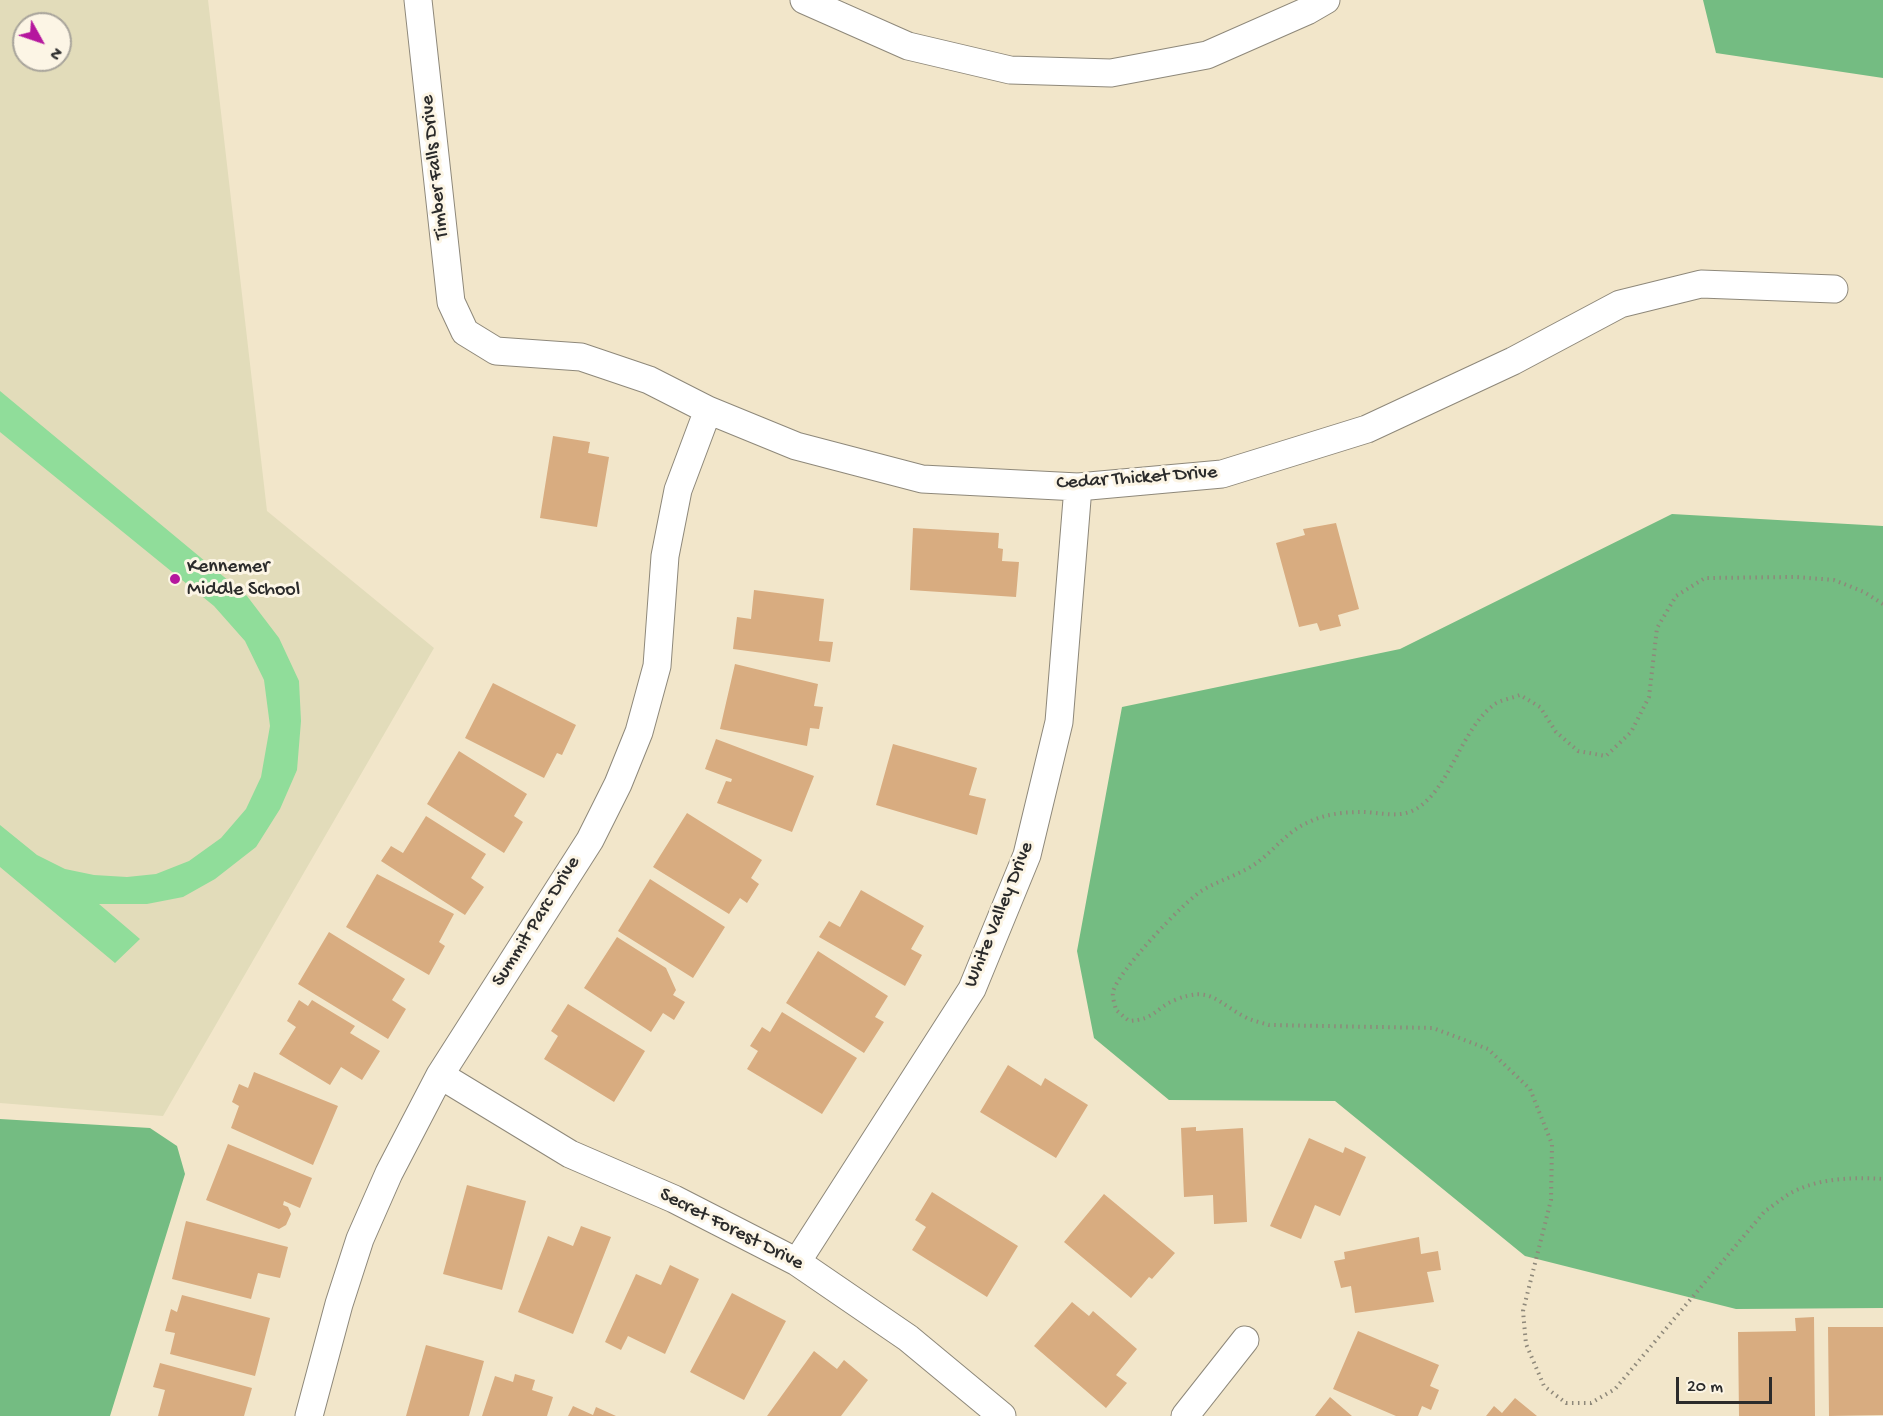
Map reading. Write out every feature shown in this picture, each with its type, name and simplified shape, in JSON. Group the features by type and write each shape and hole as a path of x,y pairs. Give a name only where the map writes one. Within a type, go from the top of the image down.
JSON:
{"street":[{"name":"Timber Falls Drive","path":"418,0 451,302 465,332"},
{"path":"804,0 908,46 1010,70 1111,73 1207,55 1307,11 1326,0"},
{"name":"Cedar Thicket Drive","path":"465,332 496,351 581,357 649,380 708,410 796,446 922,479 1078,486 1222,474 1367,429 1513,361 1620,304 1701,284 1834,289"},
{"name":"Summit Parc Drive","path":"309,1416 339,1304 360,1239 389,1173 440,1075 590,840 639,732 657,666 665,556 678,490 708,410"},
{"name":"White Valley Drive","path":"797,1262 972,989 1027,855 1059,722 1078,486"},
{"name":"Secret Forest Drive","path":"440,1075 570,1154 674,1199 797,1262 908,1338 1002,1416"},
{"path":"1185,1416 1245,1340"}],"path":[{"path":"1883,604 1864,592 1834,580 1796,577 1705,578 1676,596 1657,628 1649,697 1631,732 1606,756 1578,751 1556,732 1540,707 1520,695 1496,704 1473,726 1445,776 1430,797 1412,811 1390,815 1364,812 1336,813 1309,822 1283,838 1256,863 1201,891 1180,909 1127,968 1113,992 1116,1010 1130,1021 1146,1020 1172,1001 1196,993 1221,1000 1247,1018 1269,1025 1432,1028 1488,1049 1530,1089 1552,1144 1551,1200 1523,1311 1526,1344 1544,1386 1566,1403 1592,1403 1615,1389 1765,1211 1790,1193 1822,1183 1854,1177 1883,1179"}],"shaded area":[{"name":"Kennemer Middle School","path":"0,0 208,0 267,511 434,648 163,1116 0,1103"}],"green space":[{"path":"1703,0 1883,0 1883,78 1716,53"},
{"path":"0,391 247,596 279,638 299,681 301,721 297,770 280,809 256,847 215,879 183,897 147,904 99,904 140,939 115,963 0,867 0,825 37,855 65,869 94,875 127,877 156,874 189,861 221,838 246,809 261,777 270,726 264,680 245,641 214,606 0,432"},
{"path":"1672,514 1883,526 1883,1308 1736,1309 1525,1256 1335,1101 1169,1100 1094,1038 1077,951 1122,707 1400,649"},
{"path":"0,1119 150,1128 177,1146 185,1174 110,1416 0,1416"}],"building":[{"path":"553,436 590,442 588,453 609,457 597,527 540,518"},
{"path":"1336,523 1359,609 1338,615 1341,626 1320,631 1317,623 1299,627 1276,543 1305,535 1303,529"},
{"path":"913,528 999,533 998,548 1003,549 1002,561 1019,562 1016,597 910,590"},
{"path":"754,590 824,599 819,641 833,642 830,662 733,649 737,617 751,619"},
{"path":"735,664 818,684 814,706 823,707 819,729 810,728 807,746 720,729"},
{"path":"493,683 576,725 562,755 557,753 544,778 465,738"},
{"path":"716,739 814,776 792,832 717,803 726,781 731,782 732,779 705,769"},
{"path":"893,744 977,768 969,795 986,799 977,835 876,805"},
{"path":"459,751 527,794 514,816 523,822 504,853 427,804"},
{"path":"687,813 762,860 751,878 759,884 747,903 740,898 729,914 653,867"},
{"path":"426,816 486,854 471,878 484,887 465,915 381,861 391,846 403,853"},
{"path":"377,874 454,914 439,942 445,946 429,975 346,927"},
{"path":"650,879 725,927 693,978 618,931"},
{"path":"861,890 924,926 911,949 922,955 905,986 819,937 829,921 840,927"},
{"path":"329,932 405,979 392,1000 406,1009 388,1039 298,984"},
{"path":"617,937 666,968 676,990 673,995 685,1002 674,1020 663,1013 651,1032 584,988"},
{"path":"818,951 888,996 875,1017 884,1022 864,1053 786,1003"},
{"path":"299,1000 308,1006 312,1000 355,1026 350,1033 380,1051 362,1080 341,1067 330,1085 279,1054 296,1027 287,1021"},
{"path":"568,1004 645,1051 614,1102 544,1059 558,1036 551,1031"},
{"path":"782,1012 857,1058 822,1114 747,1069 758,1051 750,1046 762,1027 770,1032"},
{"path":"1008,1065 1041,1086 1045,1078 1088,1105 1056,1158 980,1112"},
{"path":"254,1072 338,1106 313,1165 231,1128 239,1106 232,1102 239,1084 248,1088"},
{"path":"1196,1127 1196,1131 1243,1128 1247,1222 1214,1224 1213,1195 1184,1197 1181,1128"},
{"path":"1309,1138 1343,1153 1345,1147 1366,1157 1340,1216 1315,1205 1301,1239 1270,1226"},
{"path":"228,1144 312,1178 300,1208 284,1201 283,1205 288,1207 291,1214 286,1225 279,1229 206,1200"},
{"path":"467,1185 526,1201 502,1290 443,1274"},
{"path":"932,1192 1018,1246 987,1297 912,1250 926,1227 915,1220"},
{"path":"1104,1194 1175,1253 1152,1279 1149,1277 1131,1298 1064,1242"},
{"path":"186,1221 288,1247 280,1278 258,1273 251,1299 172,1279"},
{"path":"581,1226 611,1237 573,1334 518,1312 548,1236 573,1246"},
{"path":"1419,1237 1421,1254 1438,1251 1441,1270 1427,1272 1434,1302 1355,1313 1351,1286 1341,1288 1334,1261 1345,1259 1344,1252"},
{"path":"670,1265 699,1279 665,1354 628,1336 621,1350 605,1342 636,1274 661,1285"},
{"path":"732,1293 786,1321 744,1400 690,1372"},
{"path":"182,1295 270,1318 255,1376 170,1354 175,1333 165,1331 171,1309 177,1312"},
{"path":"1072,1302 1089,1316 1093,1311 1137,1349 1116,1375 1127,1383 1106,1408 1034,1346"},
{"path":"1814,1317 1815,1416 1739,1416 1738,1332 1796,1331 1795,1318"},
{"path":"1828,1327 1883,1327 1883,1415 1829,1416"},
{"path":"1358,1331 1439,1365 1430,1386 1439,1390 1431,1410 1422,1406 1418,1416 1396,1416 1333,1389"},
{"path":"426,1345 484,1361 469,1416 406,1416"},
{"path":"814,1351 837,1369 844,1360 868,1380 841,1416 767,1416"},
{"path":"160,1363 252,1388 244,1416 158,1416 165,1390 153,1387"},
{"path":"515,1374 535,1380 532,1390 553,1397 547,1416 482,1416 495,1376 513,1382"},
{"path":"1330,1397 1352,1416 1315,1416"},
{"path":"1515,1398 1537,1416 1486,1416 1494,1406 1502,1413"},
{"path":"573,1406 593,1415 596,1407 616,1416 568,1416"}],"place":[{"name":"Kennemer Middle School","path":"175,579"}]}
